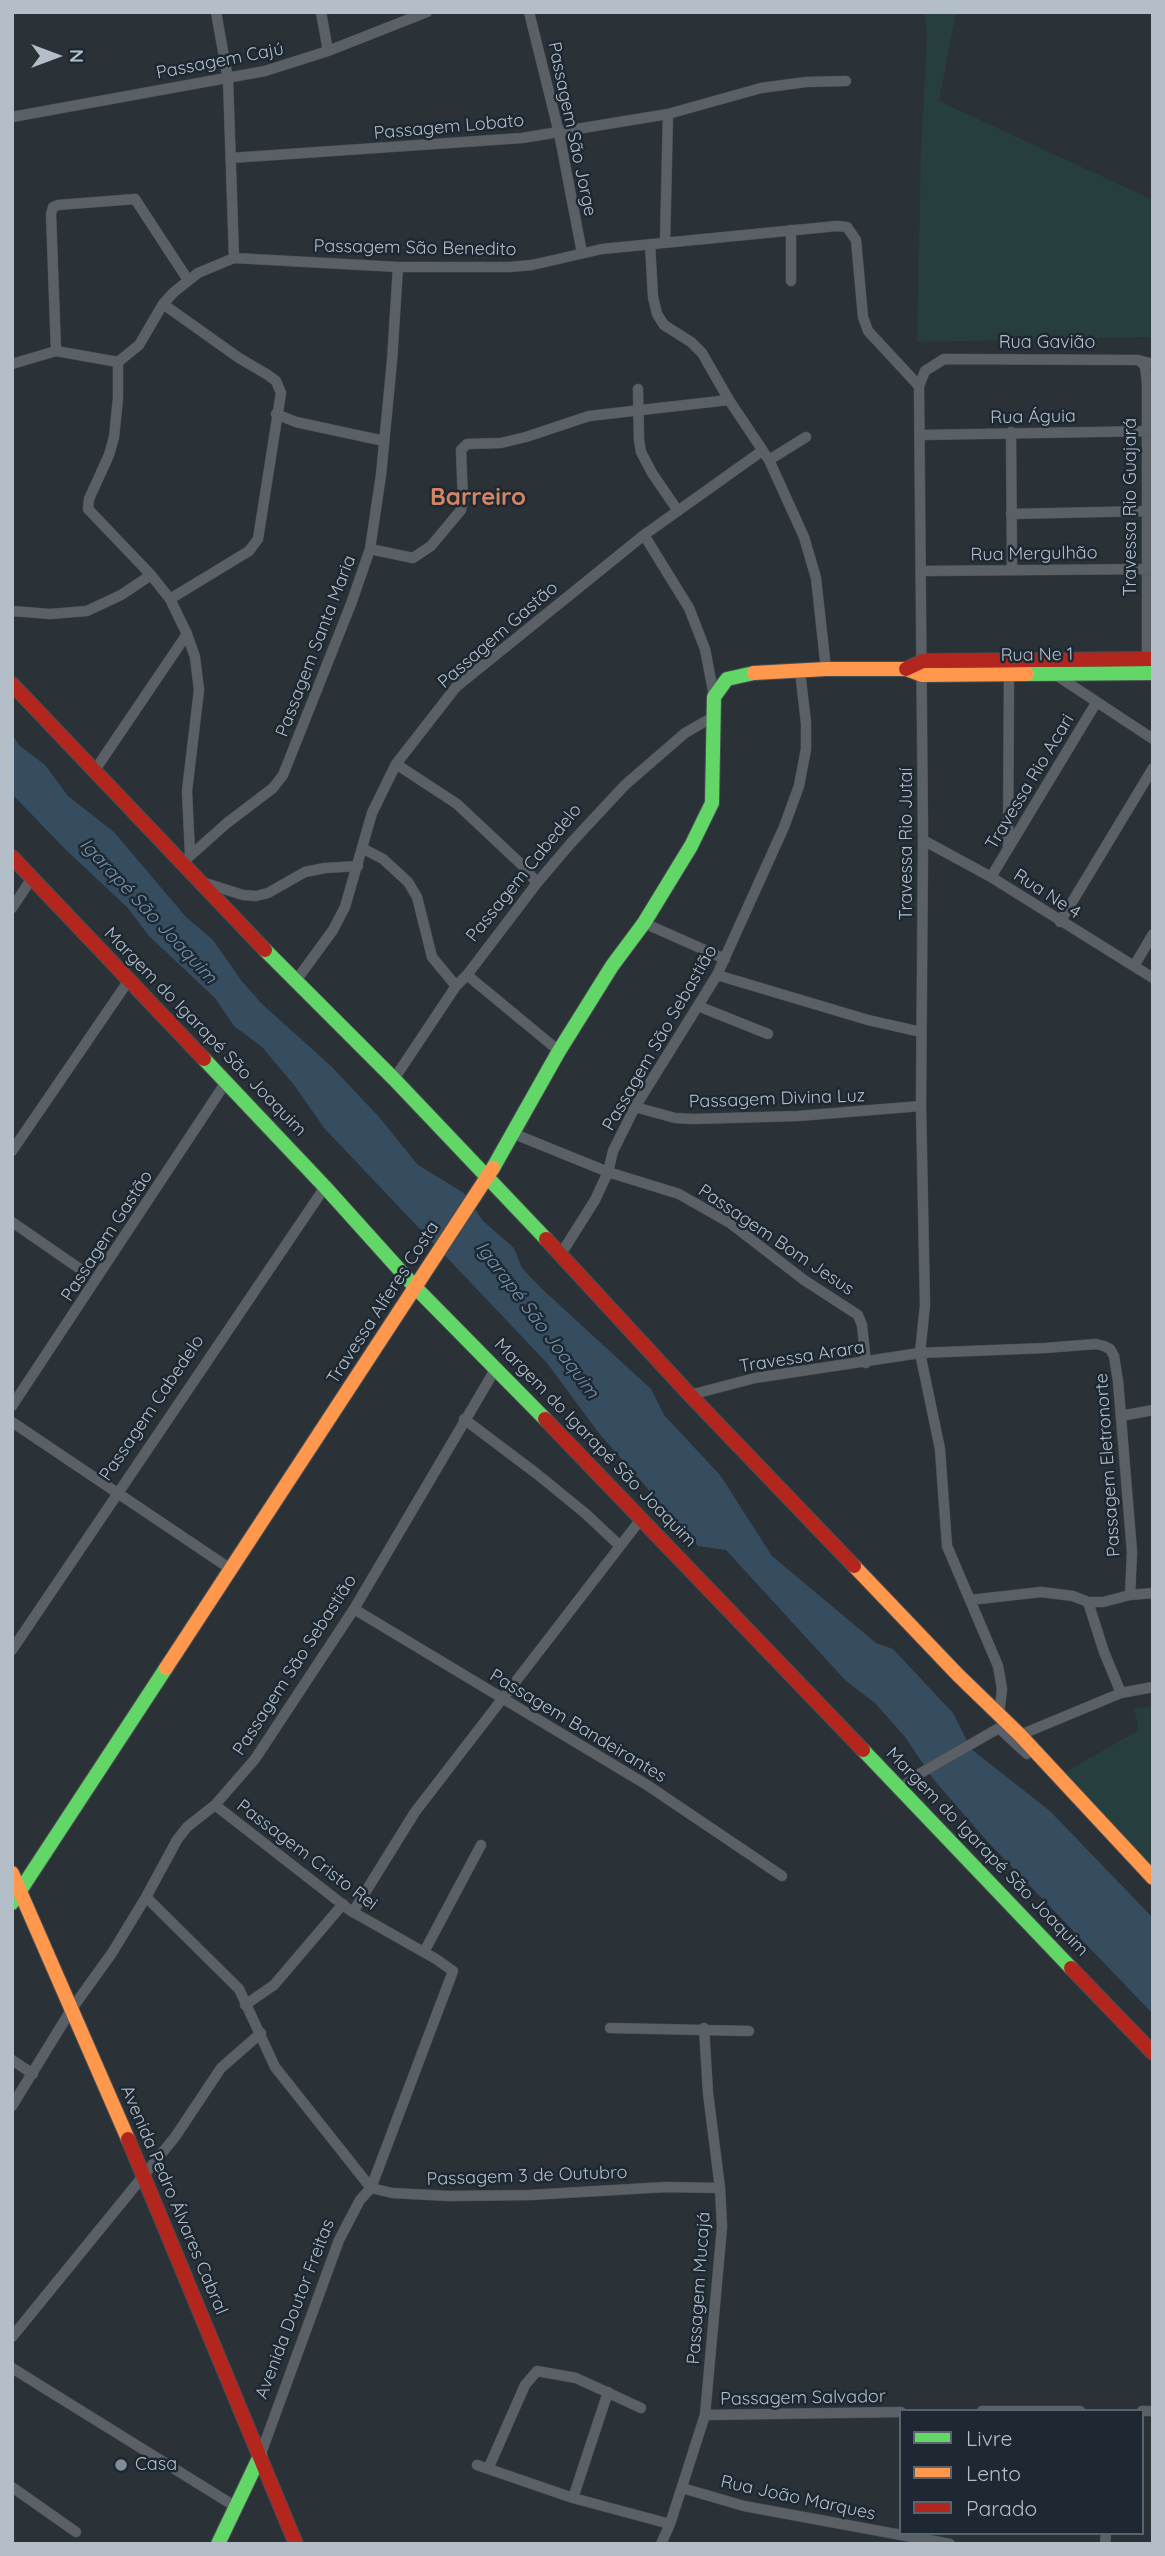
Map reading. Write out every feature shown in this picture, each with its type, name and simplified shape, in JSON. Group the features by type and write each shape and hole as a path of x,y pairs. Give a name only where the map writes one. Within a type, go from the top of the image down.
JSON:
{"street":[{"path":"216,12 228,79 234,258"},
{"path":"320,12 328,51"},
{"name":"Passagem Cajú","path":"12,117 265,71 328,51 427,12"},
{"name":"Passagem São Jorge","path":"529,12 559,134 582,253"},
{"name":"Passagem Lobato","path":"231,158 559,134 668,114 736,94 775,86 846,81"},
{"path":"665,242 668,114"},
{"path":"56,351 51,214 53,207 135,199 188,280"},
{"name":"Passagem São Benedito","path":"118,362 139,345 163,304 188,280 219,262 234,258 398,267 510,267 533,265 582,253 665,242 837,226 846,227 851,232 858,254 863,317 868,331 919,386"},
{"path":"791,230 791,281"},
{"path":"650,244 653,298 657,314 664,325 691,342 702,353 769,460 812,558 826,669"},
{"name":"Passagem Santa Maria","path":"186,858 273,788 283,775 351,604 370,549 384,441 398,267"},
{"path":"163,304 276,381 281,393 258,539 249,551 170,599"},
{"path":"12,364 56,351 118,362 114,437 89,499 88,509 151,575 170,599 195,657 199,690 187,791 186,858"},
{"name":"Rua Gavião","path":"919,386 922,375 944,359 1138,359"},
{"path":"1138,359 1153,364"},
{"name":"Travessa Rio Guajará","path":"1138,359 1144,364 1147,373 1150,431 1150,666"},
{"name":"Travessa Rio Jutaí","path":"919,386 923,840 921,1106 925,1305 920,1353 940,1449 947,1546 1002,1679 999,1715"},
{"path":"638,389 641,452 652,474 678,511"},
{"path":"370,549 414,558 439,537 463,505 461,450 464,445 501,443 542,433 589,416 729,400"},
{"path":"276,414 319,428 384,441"},
{"name":"Rua Águia","path":"919,435 1150,431"},
{"path":"1011,432 1012,569"},
{"path":"769,460 806,437"},
{"name":"Passagem Gastão","path":"295,982 333,930 345,907 372,813 396,764 456,687 644,535 762,451"},
{"path":"1011,514 1150,508"},
{"path":"644,535 689,608 705,649 715,697"},
{"name":"Rua Mergulhão","path":"921,571 1150,569"},
{"path":"12,611 50,614 87,611 121,595 151,575"},
{"path":"95,770 187,634"},
{"name":"Rua Ne 1","path":"922,668 1150,666"},
{"name":"Rua Ne 1","path":"922,668 1009,675 1056,675 1150,666"},
{"path":"715,697 727,679 754,673 922,668"},
{"name":"Passagem São Sebastião","path":"561,1254 595,1200 608,1172 613,1152 635,1107 717,975 784,827 799,786 806,749 800,671"},
{"path":"1008,849 1009,675"},
{"path":"1056,675 1153,739"},
{"path":"12,684 95,770 186,858 201,882 295,982 394,1079 484,1183 561,1254 690,1395 1020,1735 1153,1878"},
{"name":"Travessa Alferes Costa","path":"16,1897 484,1183 559,1051 612,967 644,923 691,846 712,803 715,697"},
{"name":"Travessa Rio Acari","path":"991,877 1096,703"},
{"name":"Passagem Cabedelo","path":"394,1079 456,986 537,883 625,785 685,733 713,717"},
{"path":"396,764 457,804 523,866 537,883"},
{"path":"1060,922 1153,768"},
{"name":"Rua Ne 4","path":"923,840 991,877 1153,978"},
{"path":"362,848 383,859 408,881 420,907 432,957 456,986"},
{"name":"Margem do Igarapé São Joaquim","path":"12,857 496,1368 1153,2053"},
{"path":"201,882 243,895 256,896 268,893 305,872 325,867 358,866"},
{"path":"12,908 32,878"},
{"path":"644,923 725,959"},
{"path":"1135,966 1153,934"},
{"path":"467,975 559,1051"},
{"path":"717,975 868,1020 921,1032"},
{"path":"12,1151 129,980"},
{"path":"698,1006 768,1034"},
{"name":"Passagem Gastão","path":"12,1406 226,1082"},
{"name":"Passagem Divina Luz","path":"635,1107 675,1118 693,1119 797,1116 921,1106"},
{"name":"Passagem Bom Jesus","path":"512,1133 608,1172 678,1194 730,1223 804,1280 858,1315 862,1325 866,1363"},
{"name":"Passagem Cabedelo","path":"12,1650 325,1186"},
{"path":"12,1222 83,1271"},
{"name":"Travessa Arara","path":"690,1395 755,1378 920,1353 1045,1349 1096,1344"},
{"name":"Passagem Eletronorte","path":"1096,1344 1110,1349 1114,1356 1132,1552 1130,1595"},
{"name":"Passagem São Sebastião","path":"12,2106 71,2010 112,1953 177,1840 187,1827 215,1805 255,1759 354,1609 496,1368"},
{"path":"1121,1416 1153,1410"},
{"path":"464,1419 586,1514 620,1546"},
{"path":"12,1422 232,1570"},
{"path":"353,1912 415,1812 641,1519"},
{"path":"970,1600 1041,1592 1073,1596 1088,1602 1153,1593"},
{"path":"1088,1602 1121,1693"},
{"name":"Passagem Bandeirantes","path":"354,1609 647,1785 782,1876"},
{"path":"1020,1735 1121,1693 1153,1687"},
{"path":"900,1789 919,1774 999,1728 1027,1754 1034,1751"},
{"name":"Passagem Cristo Rei","path":"215,1805 353,1912 453,1971"},
{"path":"424,1952 481,1845"},
{"name":"Avenida Pedro Álvares Cabral","path":"12,1873 16,1897 71,2010 144,2175 298,2543"},
{"path":"146,1897 239,1989 275,2067 371,2188"},
{"path":"245,2005 274,1985 344,1905"},
{"name":"Avenida Doutor Freitas","path":"218,2544 260,2456 339,2240 360,2200 371,2188 453,1971"},
{"path":"610,2028 750,2031"},
{"name":"Passagem Mucajá","path":"661,2544 670,2524 705,2414 722,2227 704,2028"},
{"path":"12,2337 176,2137 221,2068 261,2033"},
{"path":"12,2060 33,2074"},
{"name":"Passagem 3 de Outubro","path":"371,2188 392,2193 449,2196 720,2188"},
{"path":"12,2368 236,2507"},
{"path":"488,2469 529,2379 537,2371 559,2374 608,2392 641,2408"},
{"path":"573,2498 608,2392"},
{"name":"Passagem Salvador","path":"705,2414 899,2412"},
{"path":"477,2465 573,2498 670,2524"},
{"path":"12,2487 76,2532"},
{"name":"Rua João Marques","path":"682,2488 744,2506 899,2535"},
{"name":"Rua João Marques","path":"901,2535 950,2544"}],"green space":[{"path":"925,12 956,12 939,101 1153,200 1153,337 917,342 921,151 927,38"},
{"path":"1153,1706 1153,1867 1058,1776 1139,1730 1134,1709"}],"water":[{"name":"Igarapé São Joaquim","path":"12,735 20,746 45,765 68,796 114,832 186,917 213,940 262,1004 332,1067 379,1117 418,1165 464,1193 483,1221 514,1248 522,1268 541,1288 651,1389 664,1415 720,1475 772,1556 876,1643 893,1649 953,1713 971,1749 1050,1811 1153,1918 1153,2014 987,1841 934,1780 905,1737 875,1703 846,1681 726,1550 698,1546 598,1432 547,1363 325,1129 294,1085 262,1047 234,1026 215,998 149,936 127,907 12,794"}],"traffic: fast":[{"path":"493,1168 559,1051 612,966 644,923 691,846 712,803 714,697 727,679 754,673"},
{"path":"1027,674 1153,673"},
{"path":"265,950 394,1079 546,1239"},
{"path":"204,1059 415,1287 545,1419"},
{"path":"12,1903 166,1668"},
{"path":"863,1750 1071,1968"},
{"path":"218,2544 260,2456"}],"traffic: slow":[{"path":"754,673 826,669 906,669 922,675 1027,674"},
{"path":"166,1668 493,1168"},
{"path":"854,1566 958,1675 1020,1735 1153,1878"},
{"path":"12,1873 128,2139"}],"traffic: jam":[{"path":"906,669 923,661 1153,659"},
{"path":"12,684 265,950"},
{"path":"12,857 204,1059"},
{"path":"546,1239 690,1395 854,1566"},
{"path":"545,1419 863,1750"},
{"path":"1071,1968 1153,2053"},
{"path":"128,2139 296,2544"}],"place":[{"name":"Casa","path":"121,2465"}],"district":[{"name":"Barreiro","path":"478,498"}]}
